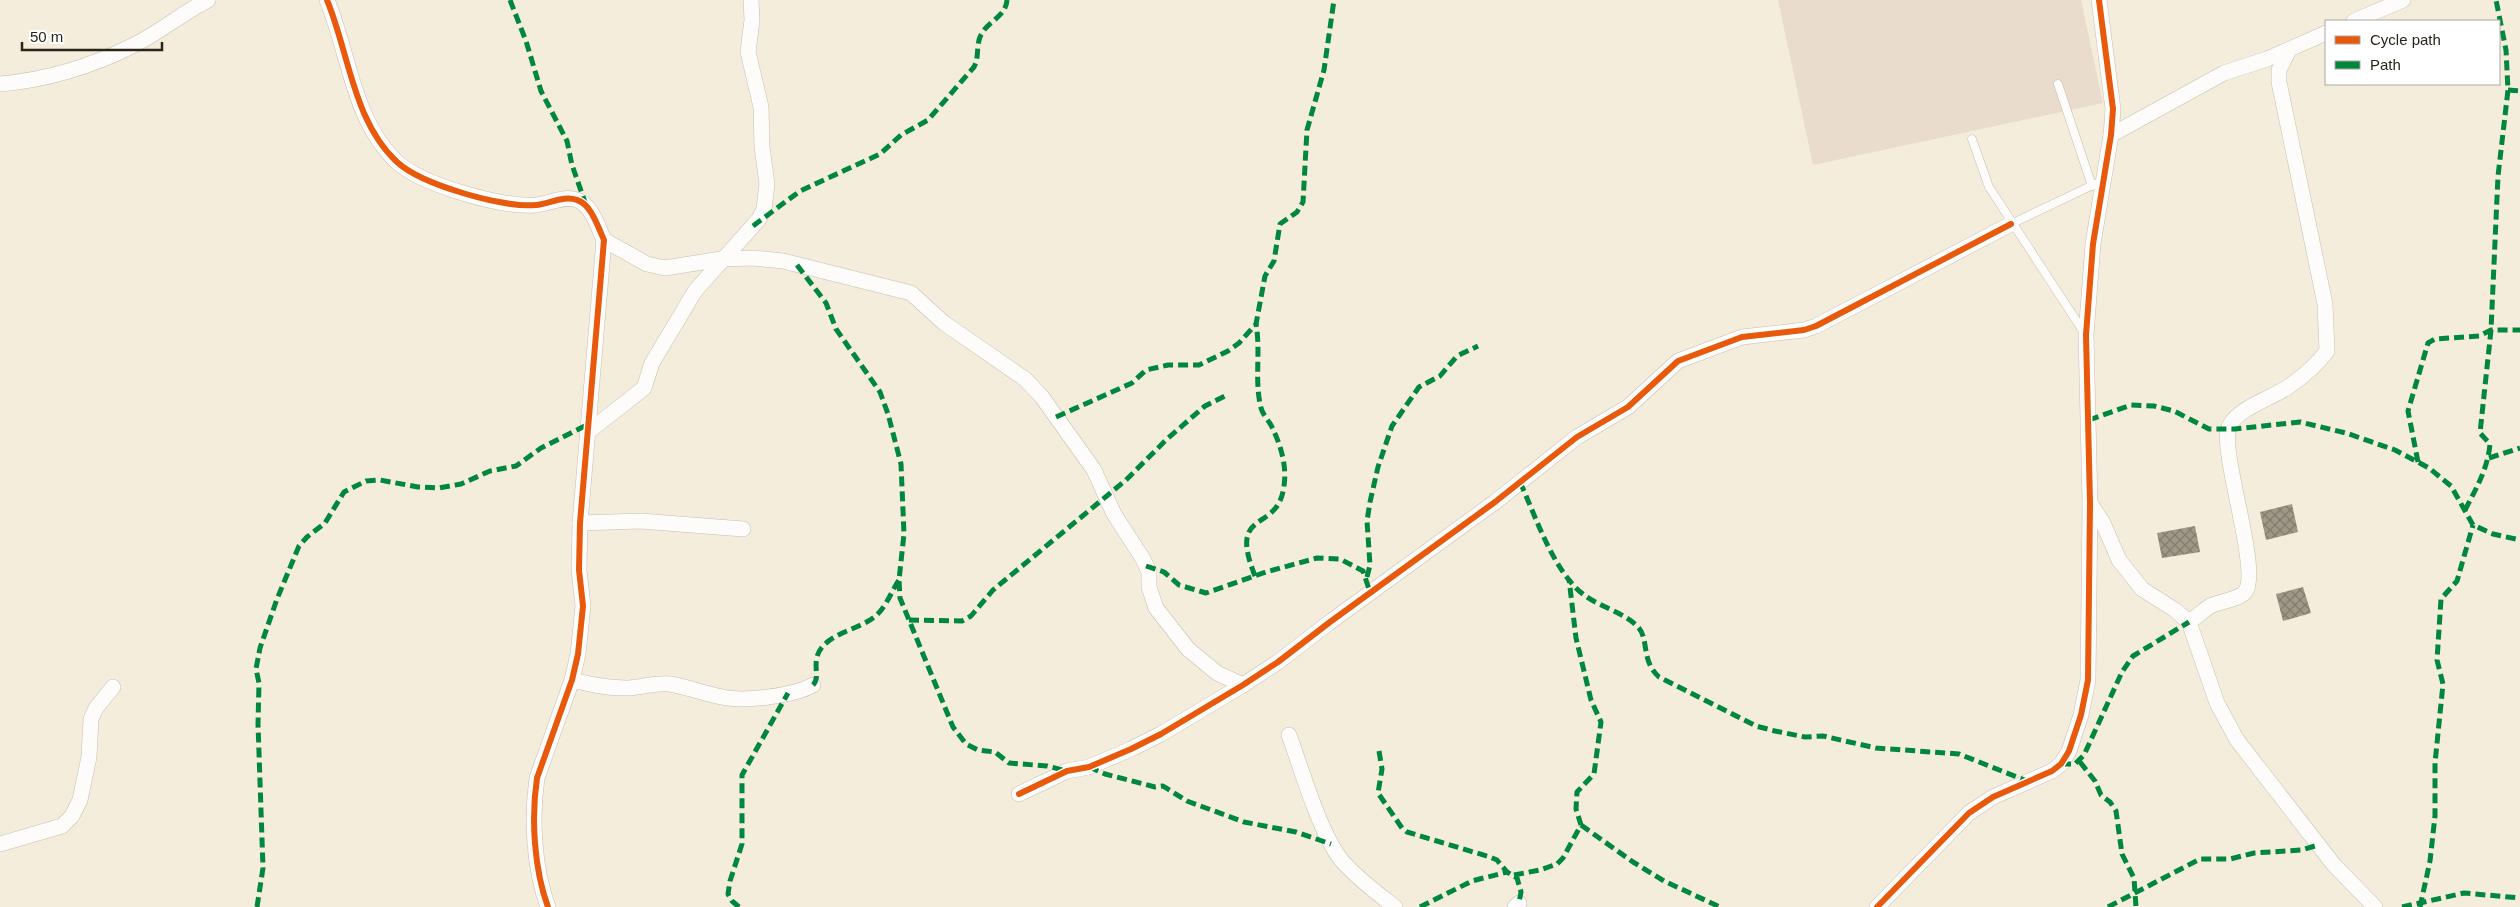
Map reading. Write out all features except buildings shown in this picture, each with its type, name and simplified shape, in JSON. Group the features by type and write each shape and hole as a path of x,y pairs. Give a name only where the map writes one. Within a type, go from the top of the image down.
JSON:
{"street":[{"path":"0,84 21,82 70,70 132,46 208,0"},
{"path":"327,0 359,100 371,129 397,162 417,175 432,181 505,204 537,205 565,198 577,199 586,205 604,240 580,523 579,570 583,606 572,680 537,778 536,789 537,850 548,907"},
{"path":"588,432 644,388 652,363 695,291 759,219 766,199 761,107 748,52 752,20 751,0"},
{"path":"1877,907 1969,813 1993,797 2052,771 2061,764 2069,751 2081,715 2088,680 2090,503 2086,335 2098,183 2111,135 2113,109 2111,80 2099,0"},
{"path":"2356,20 2403,0"},
{"path":"2111,135 2224,73 2267,60 2325,33"},
{"path":"2189,622 2210,606 2243,594 2248,585 2246,541 2228,449 2228,429 2236,415 2286,388 2315,367 2327,351 2325,304 2279,82 2280,70 2289,50"},
{"path":"1019,794 1066,771 1089,767 1131,749 1161,734 1243,685 1494,502 1577,436 1628,407 1678,361 1742,337 1796,332 1816,326 2011,224"},
{"path":"604,240 647,264 665,268 721,260 753,258 783,261 911,293 944,323 1025,379 1042,397 1094,470 1114,514 1143,559 1149,572 1149,587 1156,608 1188,649 1217,673 1243,685"},
{"path":"2090,503 2103,523 2119,560 2142,589 2175,610 2189,622 2217,703 2237,740 2334,865 2375,907"},
{"path":"580,523 641,521 743,529"},
{"path":"572,680 600,686 623,688 670,684 724,698 764,697 788,693 813,685"},
{"path":"0,844 62,826 72,816 80,800 90,757 91,719 96,708 113,687"},
{"path":"1289,736 1331,844 1343,862 1363,882 1395,907"}],"lane":[{"path":"2011,224 2098,183 2058,84"},
{"path":"1972,139 1989,187 2011,224 2086,335"}],"shaded area":[{"path":"1778,0 2081,0 2103,103 1813,165"}],"marked path":[{"path":"510,0 526,41 541,91 567,141 572,165 586,205"},
{"path":"753,226 800,191 880,154 901,135 928,120 974,67 980,37 985,29 1004,10 1007,0"},
{"path":"1056,417 1132,383 1146,370 1168,365 1199,365 1228,351 1239,343 1256,324 1265,276 1274,261 1280,224 1297,212 1303,202 1307,130 1324,70 1334,0"},
{"path":"2465,510 2484,470 2490,444 2480,433 2491,330 2498,176 2508,90 2506,50 2496,0"},
{"path":"2508,90 2520,91"},
{"path":"797,265 826,303 836,329 880,392 888,414 901,464 904,534 899,580 900,598 953,727 966,744 978,750 995,752 1009,763 1047,766 1067,771"},
{"path":"1255,576 1248,554 1247,539 1250,530 1273,511 1280,501 1285,479 1281,449 1272,427 1262,411 1259,398 1256,324"},
{"path":"2418,462 2408,411 2428,343 2435,339 2479,336 2491,330 2520,330"},
{"path":"1367,577 1370,565 1367,521 1370,502 1378,467 1392,426 1419,387 1440,376 1457,356 1478,346"},
{"path":"909,620 962,621 971,616 993,590 1126,480 1167,439 1205,406 1227,395"},
{"path":"2089,420 2131,405 2154,406 2174,411 2209,429 2235,429 2300,422 2346,433 2395,450 2429,468 2451,486 2473,525 2493,534 2520,540"},
{"path":"257,907 263,868 258,724 259,683 256,669 260,648 277,599 299,546 325,523 344,492 366,481 380,480 418,487 439,488 461,484 490,471 516,466 541,448 589,424"},
{"path":"2489,458 2520,448"},
{"path":"1520,482 1546,543 1563,572 1584,595 1625,617 1637,626 1643,637 1649,664 1659,677 1756,726 1805,737 1823,736 1876,748 1959,754 2027,781"},
{"path":"2420,907 2430,861 2435,816 2435,763 2443,684 2437,660 2441,599 2457,581 2473,525"},
{"path":"1146,566 1164,572 1179,585 1206,593 1266,572 1317,558 1340,559 1363,571 1370,592"},
{"path":"1514,875 1540,870 1557,864 1563,858 1581,825 1576,809 1577,792 1594,774 1601,722 1591,700 1576,638 1569,579"},
{"path":"813,685 816,677 817,658 823,646 834,637 867,622 877,615 899,580"},
{"path":"2061,764 2075,764 2084,755 2122,672 2133,656 2189,622"},
{"path":"739,907 728,894 730,881 742,844 742,775 788,693"},
{"path":"1379,751 1382,769 1378,793 1402,828 1407,832 1497,860 1507,872 1517,878 1521,892 1519,903"},
{"path":"2080,762 2095,781 2101,795 2110,802 2116,811 2122,854 2134,878 2136,907"},
{"path":"1089,767 1105,774 1155,787 1163,786 1187,801 1244,822 1296,832 1331,844"},
{"path":"1581,825 1633,862 1664,881 1720,907"},
{"path":"2108,907 2200,859 2230,859 2254,853 2302,850 2318,845"},
{"path":"1420,907 1472,881 1507,872"},
{"path":"2402,907 2464,893 2520,898"}],"cycle path":[{"path":"327,0 335,20 361,107 382,145 397,162 409,171 443,187 484,199 522,205 536,205 562,199 577,200 582,202 590,211 604,240 580,523 579,570 583,606 578,654 572,680 537,778 535,793 535,843 543,892 548,907"},
{"path":"1877,907 1969,813 1993,797 2052,771 2061,764 2069,751 2081,715 2088,680 2090,503 2086,335 2093,244 2111,135 2113,109 2099,0"},
{"path":"1019,794 1067,771 1089,767 1131,749 1161,734 1243,685 1278,662 1495,502 1577,437 1628,407 1678,361 1742,337 1804,330 1816,326 2011,224"}]}
